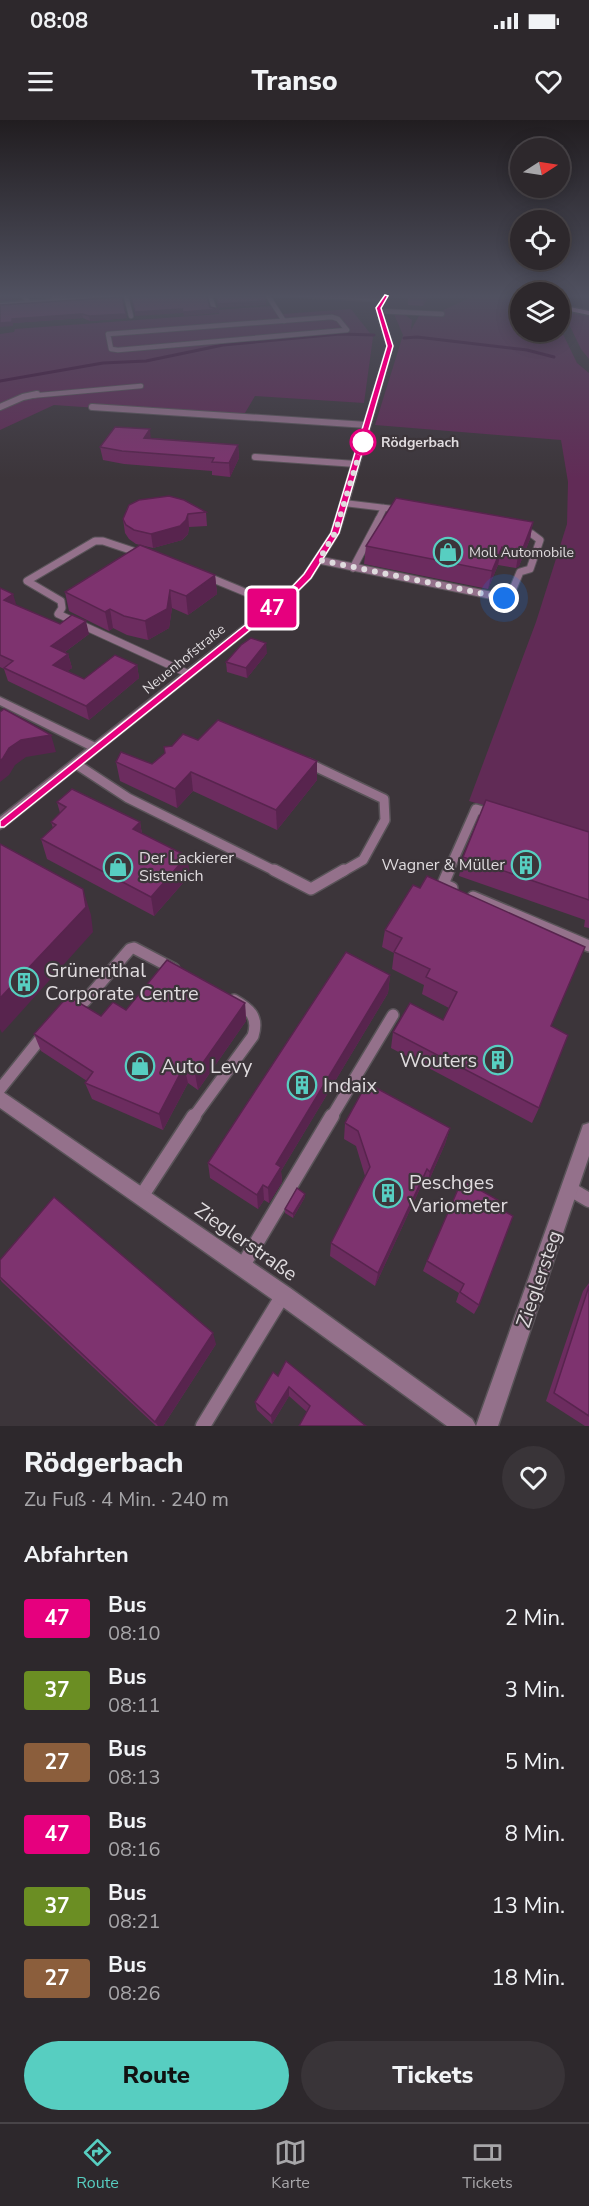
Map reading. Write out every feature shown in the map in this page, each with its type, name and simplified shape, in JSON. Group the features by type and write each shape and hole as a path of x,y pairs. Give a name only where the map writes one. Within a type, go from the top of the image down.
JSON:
{"street":[{"name":"Neuenhofstraße","path":"0,824 276,605 308,576 335,533 387,357"},
{"path":"0,700 96,748"},
{"name":"Zieglerstraße","path":"0,1098 283,1295 465,1426"},
{"name":"Zieglersteg","path":"487,1426 589,1131"}],"lane":[{"path":"0,407 23,397 40,394 141,386"},
{"path":"92,406 367,426"},
{"path":"255,457 356,464"},
{"path":"345,503 411,512"},
{"path":"353,568 384,508"},
{"path":"319,560 504,598 510,596 520,572 530,569 540,540 532,534 511,530"},
{"path":"154,557 103,541 95,541 27,581 62,601 62,608 58,614 189,674"},
{"path":"195,572 276,605"},
{"path":"76,764 128,798 311,889 363,860 386,820 384,799 299,759"},
{"path":"498,816 476,809 443,884 589,946"},
{"path":"0,1089 55,1021 73,1004 85,1001 130,949 135,948 189,977"},
{"path":"141,1197 184,1130 253,1036 257,1025 255,1016 249,1008 219,992"},
{"path":"242,1268 393,1015"},
{"path":"570,1190 589,1200"},
{"path":"203,1426 283,1295"}],"shaded area":[{"path":"0,357 370,357 364,403 255,396 242,418 54,405 0,430"},
{"path":"396,357 574,357 577,363 589,373 589,836 469,801 536,622 567,524 568,482 561,440 375,425"}],"building":[{"path":"115,427 150,429 144,438 238,445 229,463 212,462 214,458 122,451 100,447"},
{"path":"169,496 184,500 206,512 188,514 180,526 151,534 134,530 126,525 123,519 129,505 139,500"},
{"name":"Moll Automobile","path":"396,498 533,522 523,548 519,550 502,547 492,571 366,546"},
{"path":"140,545 215,575 186,596 170,590 167,609 145,621 124,616 110,609 105,612 65,592"},
{"path":"0,588 13,594 4,600 60,624 72,615 86,621 51,646 68,654 53,665 84,679 115,655 137,665 86,706 4,668 13,661 0,655"},
{"path":"251,638 266,643 246,668 226,662 241,645"},
{"path":"4,709 51,735 21,740 9,748 0,761 0,712"},
{"path":"218,720 317,761 276,810 191,772 175,789 116,762 121,752 152,764 165,753 164,747 172,746 183,734 198,740"},
{"name":"Der Lackierer Sistenich","path":"72,789 140,822 133,829 187,856 151,897 41,839 56,825 51,822 66,807 57,802"},
{"name":"Wagner & Müller","path":"486,800 589,832 589,900 463,857"},
{"name":"Grünenthal Corporate Centre","path":"0,844 83,889 86,907 0,998"},
{"path":"427,876 585,947 551,1026 568,1035 539,1108 393,1032 410,1003 443,1020 457,992 426,977 430,969 394,952 402,938 385,930 413,885 420,888"},
{"name":"Indaix","path":"346,952 390,975 276,1164 281,1167 268,1188 263,1185 257,1195 208,1163"},
{"name":"Auto Levy","path":"167,960 245,1003 195,1074 184,1066 159,1114 85,1083 93,1072 34,1034 68,996 101,1016 113,1002 126,1010"},
{"name":"Peschges Variometer","path":"367,1083 450,1128 430,1172 427,1169 378,1273 331,1243 370,1167 358,1131 345,1123"},
{"path":"462,1180 498,1200 495,1206 513,1216 479,1305 460,1292 464,1284 427,1261"},
{"path":"297,1188 305,1194 293,1214 285,1209"},
{"path":"54,1197 213,1333 155,1422 0,1277 0,1260"},
{"path":"589,1286 589,1416 554,1393"},
{"path":"286,1361 366,1426 299,1426 310,1406 289,1387 271,1416 255,1402 273,1372 278,1376"}],"waterway":[{"name":"Rödgerbach","path":"0,381 103,363 146,361 166,357"}],"bus line":[{"name":"47","path":"0,824 292,592 308,576 335,533 387,357"}],"place":[{"name":"Rödgerbach","path":"363,442"},
{"name":"Moll Automobile","path":"448,552"},
{"name":"Wagner & Müller","path":"526,865"},
{"name":"Der Lackierer Sistenich","path":"118,867"},
{"name":"Grünenthal Corporate Centre","path":"24,982"},
{"name":"Wouters","path":"498,1060"},
{"name":"Auto Levy","path":"140,1066"},
{"name":"Indaix","path":"302,1085"},
{"name":"Peschges Variometer","path":"388,1193"}],"route":[{"path":"363,442 335,533 319,560 504,598"}]}
